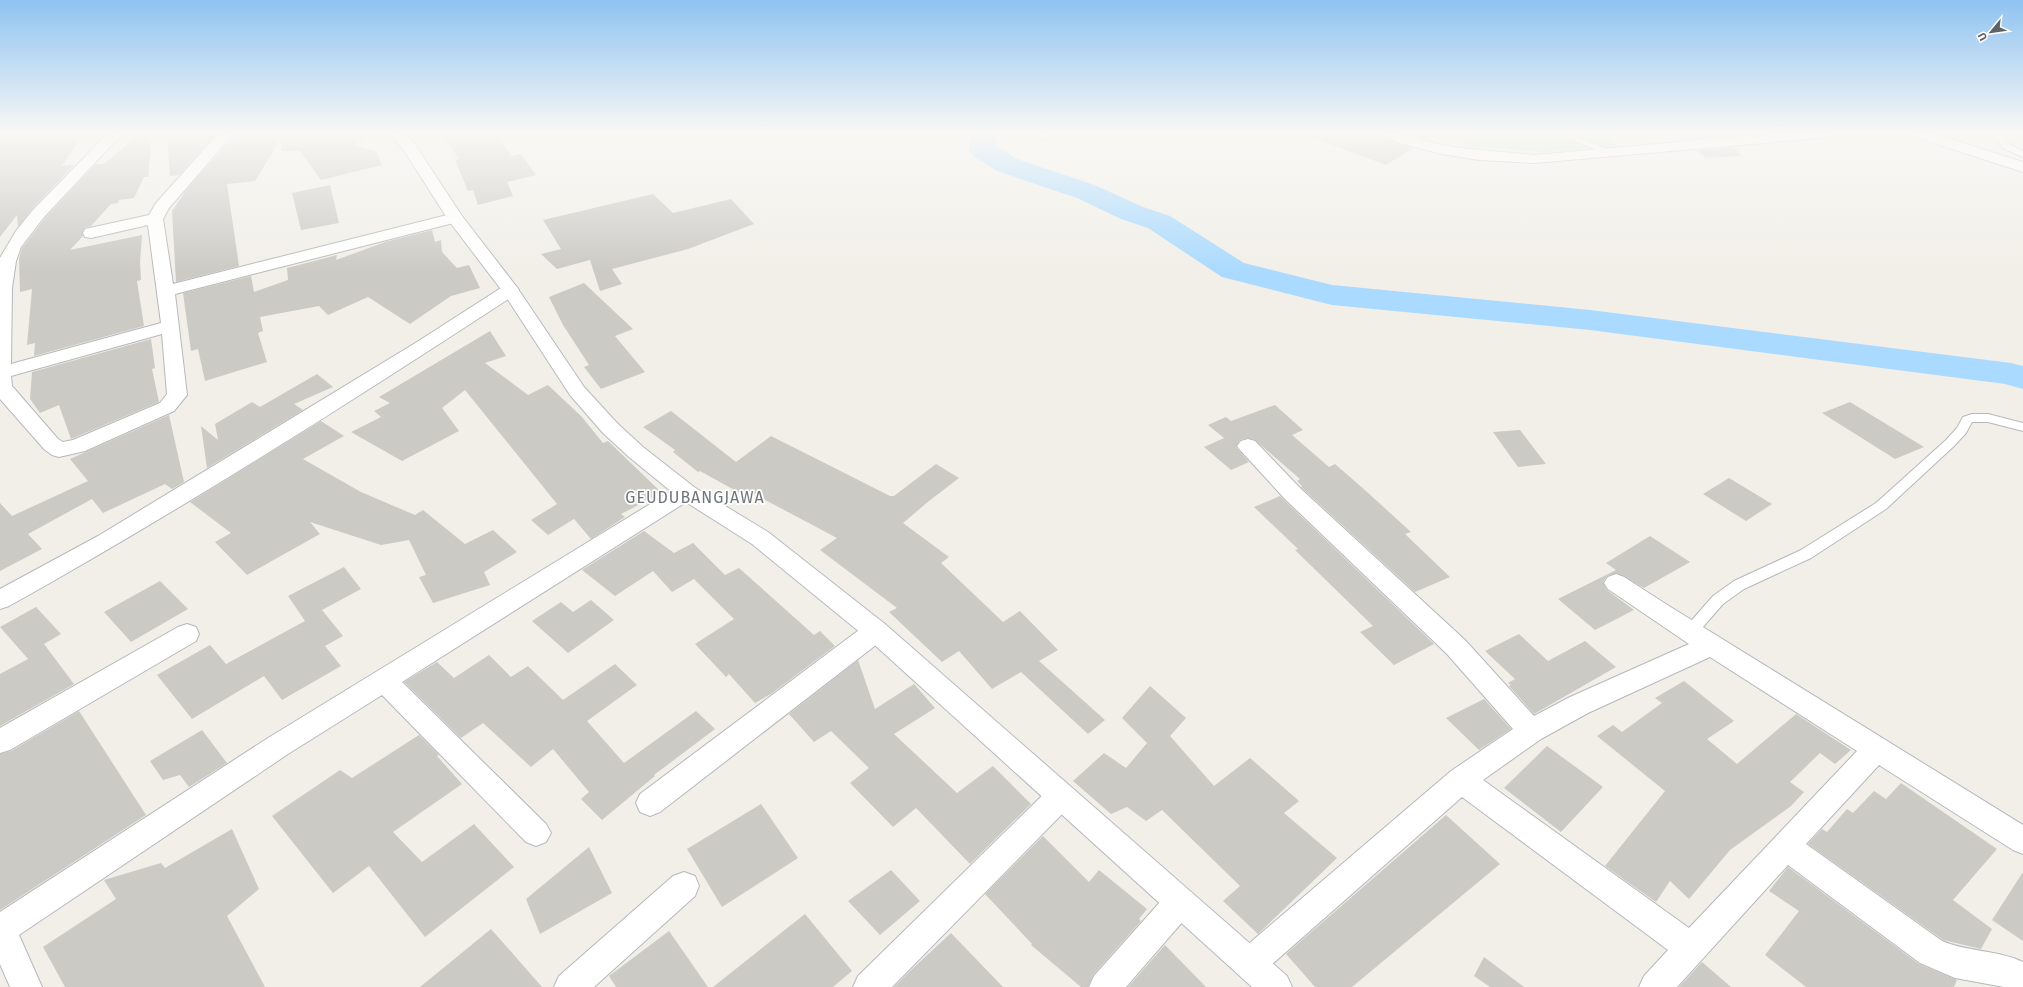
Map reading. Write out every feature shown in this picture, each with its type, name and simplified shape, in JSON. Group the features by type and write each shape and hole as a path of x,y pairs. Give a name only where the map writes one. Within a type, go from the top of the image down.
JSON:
{"street":[{"path":"73,179 20,236 8,260 1,290 3,339 1,374 2,386 8,396 54,448 67,450 167,407 174,401 177,395 171,326 155,219 162,206 186,179"},
{"path":"430,179 455,218 510,290 577,391 610,428 636,452 686,492 760,538 876,631 1276,987"},
{"path":"166,291 455,218"},
{"path":"91,233 155,219"},
{"path":"0,600 106,542 424,346 510,290"},
{"path":"1,374 171,326"},
{"path":"1248,446 1293,494 1456,647 1531,731"},
{"path":"26,987 1,930 278,746 686,492"},
{"path":"1616,583 1700,638 2023,841"},
{"path":"650,803 876,631"},
{"path":"0,742 187,634"},
{"path":"1250,963 1461,780 1531,731 1579,706 1700,638"},
{"path":"384,680 536,833"},
{"path":"1655,987 1877,748"},
{"path":"1461,780 1691,948"},
{"path":"869,987 1062,796"},
{"path":"1785,846 1931,952 1955,962 2010,972 2023,979"},
{"path":"570,987 684,886"},
{"path":"1105,987 1180,902"}],"lane":[{"path":"1700,638 1718,600 1739,586 1806,554 1881,506 1950,443 1962,430 1967,420 1972,418 1983,418 2023,427"}],"building":[{"path":"0,179 61,179 32,209 18,227 17,215 0,237"},
{"path":"82,179 143,179 134,198 119,200 118,203 111,204 91,226 84,228 83,236 70,250 142,235 140,262 141,280 137,281 144,326 34,356 35,343 27,345 32,289 20,292 19,258 22,248 45,218"},
{"path":"196,179 256,179 255,181 227,184 239,266 176,282 172,211"},
{"path":"463,179 519,179 507,182 513,196 478,205 473,190 468,191"},
{"path":"330,185 339,223 301,230 292,193"},
{"path":"653,194 673,213 731,199 754,224 688,249 612,269 622,284 600,291 590,260 557,269 541,254 561,249 543,220"},
{"path":"432,230 435,242 441,240 442,252 457,268 469,265 480,288 451,296 410,324 368,297 328,315 319,306 260,317 263,331 258,333 267,362 205,381 198,349 191,351 183,293 251,276 254,292 288,280 287,268 337,255 336,260 385,242"},
{"path":"584,283 633,329 615,336 645,372 601,389 584,367 589,365 563,325 549,297"},
{"path":"490,331 506,356 485,363 528,395 548,385 581,416 603,443 608,441 662,493 621,514 625,517 591,539 574,519 548,535 531,520 557,504 465,390 442,408 459,431 402,461 351,432 381,417 374,411 390,403 379,397"},
{"path":"151,339 155,368 152,369 159,402 71,439 59,405 40,413 30,399 32,372"},
{"path":"317,374 333,387 294,404 303,410 207,468 201,426 218,440 215,424 252,402 260,407"},
{"path":"1850,402 1924,447 1895,459 1822,413"},
{"path":"1275,405 1303,430 1292,435 1329,467 1335,464 1366,491 1411,532 1405,534 1450,577 1415,592 1302,488 1297,481 1300,479 1255,440 1248,438 1240,440 1236,447 1249,462 1231,470 1204,447 1224,438 1208,425 1226,417 1231,421"},
{"path":"671,411 736,462 771,436 890,496 894,496 936,464 959,478 903,523 949,557 941,563 1003,622 1020,611 1058,650 1039,661 1105,720 1088,734 1021,672 992,689 959,651 942,662 889,612 897,608 820,550 837,538 752,493 747,497 700,471 698,472 673,452 675,450 643,427"},
{"path":"169,415 184,482 172,489 165,484 103,513 92,499 28,534 42,549 0,571 0,503 12,516 88,481 70,459"},
{"path":"321,421 344,436 303,459 361,492 415,515 423,510 465,544 493,530 517,552 484,572 490,585 433,603 419,577 426,575 409,540 381,545 310,522 320,534 247,575 215,542 231,533 190,502"},
{"path":"1520,430 1546,464 1518,467 1493,432"},
{"path":"1729,478 1772,504 1746,521 1703,494"},
{"path":"1280,496 1434,644 1394,665 1360,632 1373,626 1295,550 1298,549 1254,507"},
{"path":"644,531 674,553 693,543 725,575 739,568 814,635 820,631 835,646 771,694 755,703 729,674 726,677 695,644 734,619 694,579 672,592 653,571 615,596 582,570"},
{"path":"1650,536 1690,562 1644,588 1617,573 1607,576 1603,582 1607,590 1634,610 1595,630 1558,599 1616,570 1606,563"},
{"path":"344,567 361,589 322,610 343,636 325,646 341,666 282,700 264,676 192,719 157,675 210,645 226,664 305,621 288,596"},
{"path":"160,581 188,609 131,642 104,612"},
{"path":"591,600 614,620 568,653 532,621 561,602 573,612"},
{"path":"36,607 61,634 44,644 74,684 0,726 0,674 28,659 0,627"},
{"path":"1519,634 1548,661 1585,641 1616,667 1534,714 1509,686 1511,685 1508,683 1515,679 1485,651"},
{"path":"489,655 511,677 528,666 563,700 615,664 637,685 587,721 624,763 696,711 715,729 654,775 655,776 602,820 581,799 589,792 553,749 531,767 483,723 461,738 404,682 437,662 454,678"},
{"path":"858,660 875,709 914,684 935,708 894,734 957,793 993,766 1031,804 970,864 916,808 893,827 850,783 869,768 831,731 814,742 789,714"},
{"path":"1684,681 1734,721 1707,739 1737,764 1796,714 1851,750 1835,764 1820,753 1790,782 1804,792 1791,806 1730,850 1689,899 1670,881 1656,902 1605,866 1665,791 1597,736 1613,725 1622,732 1662,703 1655,698"},
{"path":"1150,686 1186,718 1170,736 1214,786 1250,758 1299,801 1284,813 1337,858 1258,934 1223,901 1240,886 1162,810 1146,821 1127,807 1111,814 1073,781 1104,753 1126,768 1147,743 1122,718"},
{"path":"1484,699 1511,729 1479,750 1446,718"},
{"path":"79,711 146,815 0,910 0,754 11,751"},
{"path":"202,730 227,763 189,787 180,775 163,780 150,761"},
{"path":"419,735 439,755 437,756 462,784 393,832 422,862 474,824 514,867 425,937 369,866 333,893 272,816 340,770 352,778"},
{"path":"1547,746 1603,787 1561,832 1504,788"},
{"path":"1901,783 1997,849 1953,900 1992,929 1981,949 1943,940 1808,844 1822,829 1827,832 1847,809 1853,813 1874,791 1886,799"},
{"path":"761,804 798,858 722,907 687,849"},
{"path":"1446,815 1500,864 1352,987 1315,987 1286,954"},
{"path":"232,829 259,889 227,916 265,987 65,987 43,947 116,899 104,880 161,863 165,868"},
{"path":"1043,836 1089,882 1099,870 1147,909 1139,919 1141,921 1093,975 1088,987 1081,987 1031,945 1032,944 985,894"},
{"path":"589,847 612,893 540,934 526,899"},
{"path":"1788,867 1919,964 1957,980 1954,987 1806,987 1765,955 1799,911 1769,891"},
{"path":"891,870 920,901 880,935 848,901"},
{"path":"2023,872 2023,941 1992,920"},
{"path":"805,914 852,971 833,987 713,987"},
{"path":"491,929 542,987 420,987"},
{"path":"669,931 708,987 616,987 609,976"},
{"path":"951,933 1003,987 894,987 910,971"},
{"path":"1165,945 1206,987 1128,987"},
{"path":"1484,957 1524,987 1490,987 1474,976"},
{"path":"1702,962 1731,987 1679,987"}],"waterway":[{"path":"1049,179 1087,192 1132,213 1159,222 1233,270 1332,295 1590,320 2011,374 2023,378"}],"district":[{"name":"GEUDUBANGJAWA","path":"695,497"}]}
